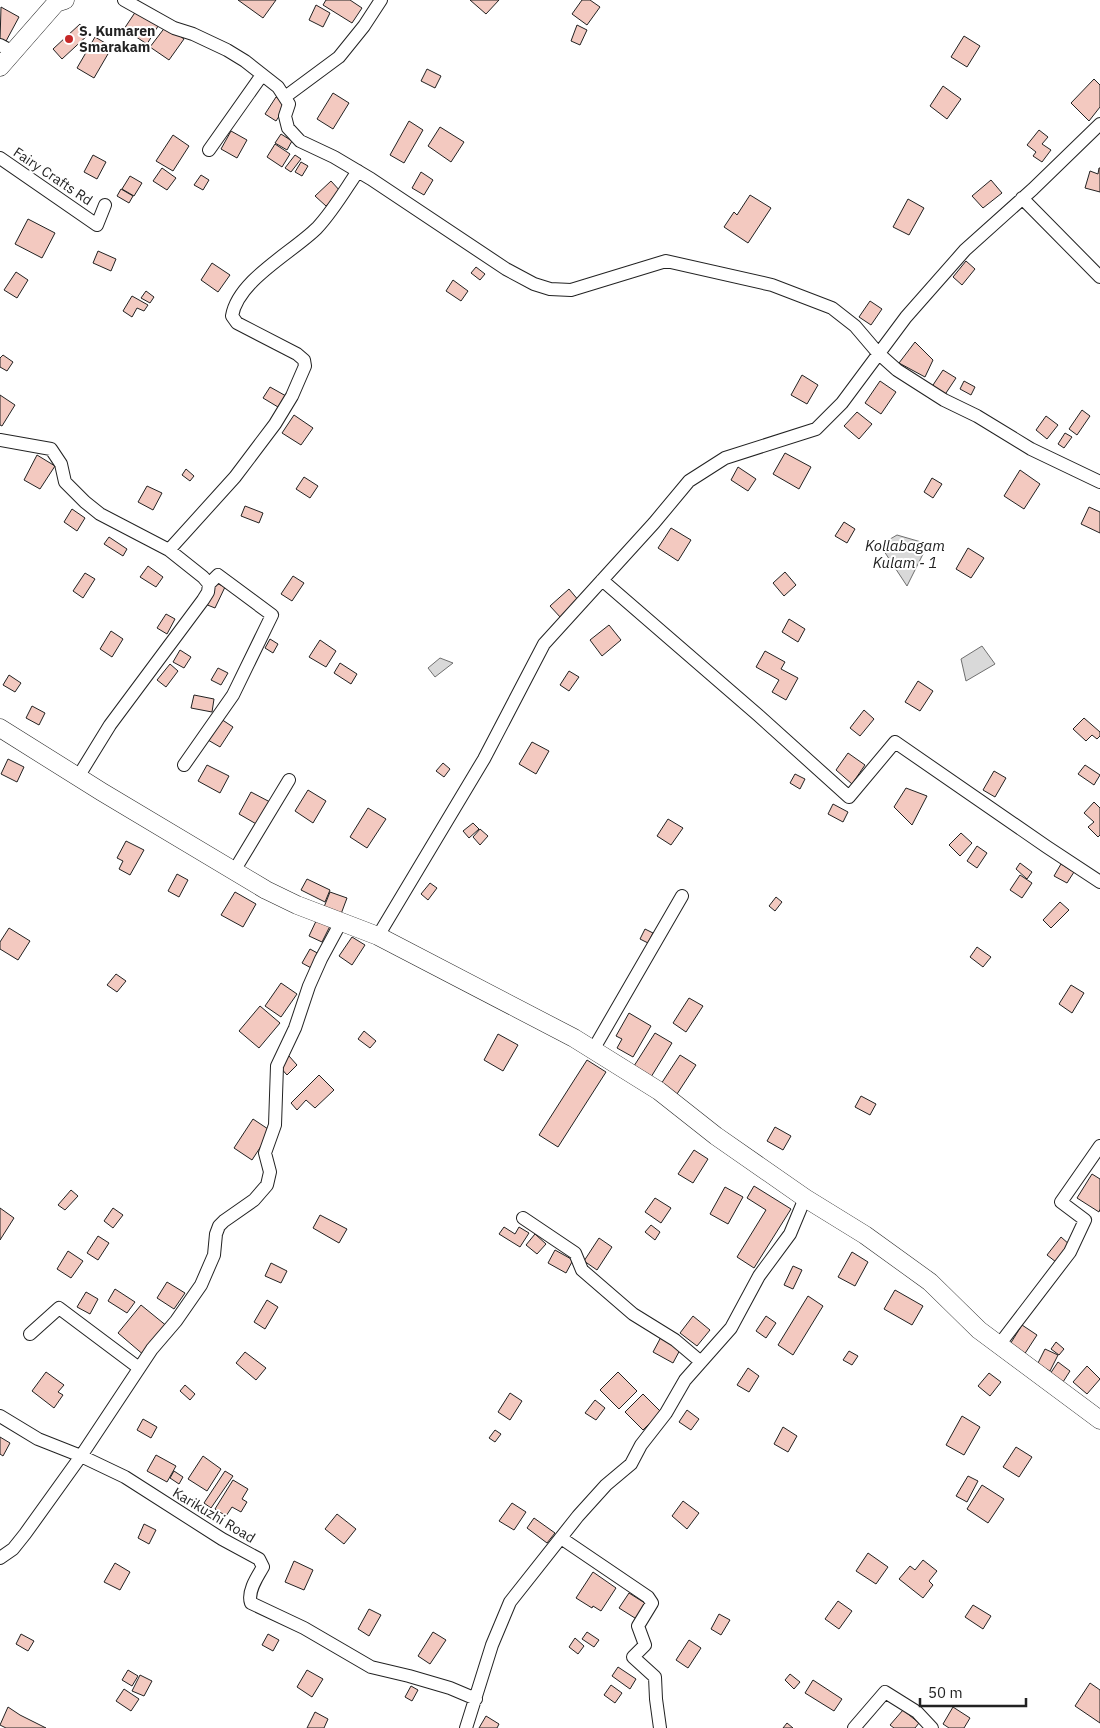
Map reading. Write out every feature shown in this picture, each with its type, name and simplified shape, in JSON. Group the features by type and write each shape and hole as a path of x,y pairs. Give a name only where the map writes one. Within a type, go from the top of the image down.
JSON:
{"main road":[{"path":"0,67 6,48 59,1"},
{"path":"0,728 266,890 297,905 378,936 574,1038 659,1091 716,1136 804,1198 865,1235 930,1282 998,1345 1100,1420"}],"street":[{"path":"124,0 174,28 193,34 245,61 278,87 285,97 289,104 285,116 288,128 300,141 358,171 506,269 534,284 550,289 571,290 666,261 772,285 832,308 854,326 878,353 897,370 944,400 977,416 1031,449 1100,482"},
{"path":"285,97 339,57 364,26 380,0"},
{"path":"209,150 262,75"},
{"path":"378,936 484,759 544,644 654,523 689,481 725,458 816,429 842,403 906,316 965,250 1100,124"},
{"name":"Fairy Crafts Rd","path":"0,158 97,224 105,205"},
{"path":"169,550 235,477 275,424 292,396 305,366 304,360 297,354 237,323 232,316 234,310 240,298 256,280 285,253 316,229 358,171"},
{"path":"1022,198 1100,278"},
{"path":"0,440 51,449 61,464 65,482 85,502 100,514 169,550 204,578 208,584 208,592 204,600 110,725 78,777"},
{"path":"184,765 233,695 272,615 218,575 208,584"},
{"path":"602,580 758,715 849,797 895,742 1047,848 1100,882"},
{"path":"234,871 289,780"},
{"path":"593,1050 682,896"},
{"path":"0,1558 13,1549 25,1534 81,1456 152,1349 176,1321 201,1285 214,1255 216,1234 220,1226 224,1221 254,1200 267,1185 270,1172 265,1153 275,1125 276,1066 295,1028 309,986 321,959 341,922"},
{"path":"998,1345 1070,1252 1085,1220 1061,1202 1100,1146"},
{"path":"466,1728 492,1645 510,1602 578,1516 606,1485 631,1464 641,1445 666,1414 685,1380 731,1328 759,1276 790,1234 804,1198"},
{"path":"523,1218 575,1253 582,1270 633,1314 675,1340 701,1362"},
{"path":"30,1334 59,1308 139,1368"},
{"name":"Karikuzhi Road","path":"0,1416 38,1439 126,1477 222,1539 259,1560 262,1567 251,1592 249,1600 251,1603 304,1628 371,1667 442,1686 476,1699"},
{"path":"561,1538 648,1597 652,1603 638,1626 645,1645 633,1657 655,1677 660,1728"},
{"path":"854,1728 885,1692 917,1712 932,1728"}],"water":[{"name":"Kollabagam Kulam - 1","path":"897,535 928,544 907,586 880,545"},
{"path":"982,646 995,664 966,681 961,659"},
{"path":"440,658 453,663 435,677 428,668"}],"building":[{"path":"238,0 276,0 263,18"},
{"path":"326,0 350,0 362,8 352,23 323,5"},
{"path":"470,0 499,0 486,14"},
{"path":"582,0 590,0 600,7 587,25 572,14"},
{"path":"316,5 330,13 323,27 309,20"},
{"path":"1,7 19,17 5,43 0,41"},
{"path":"138,8 160,23 147,44 124,29"},
{"path":"80,24 89,34 62,59 53,49"},
{"path":"577,25 587,30 580,45 571,41"},
{"path":"166,26 184,39 169,60 150,47"},
{"path":"964,36 980,46 967,67 951,57"},
{"path":"95,37 112,47 94,78 77,68"},
{"path":"427,69 441,76 435,88 421,81"},
{"path":"1094,79 1100,85 1100,107 1089,121 1071,103"},
{"path":"943,86 961,99 947,119 930,106"},
{"path":"333,93 349,103 333,129 317,119"},
{"path":"276,97 287,104 276,121 265,114"},
{"path":"409,121 423,130 404,163 390,155"},
{"path":"440,127 464,142 451,162 428,146"},
{"path":"1039,130 1048,137 1042,144 1051,150 1042,162 1033,156 1036,152 1027,145"},
{"path":"231,131 247,140 237,158 221,149"},
{"path":"281,134 292,141 287,150 275,143"},
{"path":"173,135 189,146 173,171 156,161"},
{"path":"275,144 290,154 282,167 267,157"},
{"path":"93,155 106,162 97,179 84,172"},
{"path":"295,155 301,159 291,172 285,168"},
{"path":"301,162 308,166 302,176 295,172"},
{"path":"162,168 176,178 167,190 153,181"},
{"path":"1099,168 1100,192 1085,188 1090,171 1098,174"},
{"path":"421,172 433,180 424,195 412,188"},
{"path":"201,175 209,180 203,190 194,185"},
{"path":"130,176 142,183 134,196 122,189"},
{"path":"991,180 1002,193 983,208 972,196"},
{"path":"331,181 341,192 326,206 315,196"},
{"path":"121,189 133,196 129,203 117,196"},
{"path":"750,195 771,208 748,243 724,227 734,212 737,215"},
{"path":"908,199 924,208 909,235 893,227"},
{"path":"28,219 55,233 42,258 15,244"},
{"path":"98,251 116,259 111,271 93,263"},
{"path":"966,261 975,269 962,285 953,277"},
{"path":"212,263 230,275 218,292 201,280"},
{"path":"476,267 485,274 480,280 471,273"},
{"path":"16,272 28,280 17,298 4,290"},
{"path":"453,280 468,291 461,301 446,291"},
{"path":"146,291 154,297 150,303 141,298"},
{"path":"132,296 148,305 144,311 137,308 132,317 123,311"},
{"path":"870,301 882,309 871,325 859,317"},
{"path":"915,342 933,360 925,377 899,363"},
{"path":"3,355 13,362 7,371 0,367 0,358"},
{"path":"943,370 956,378 944,396 931,388"},
{"path":"802,375 818,385 807,404 791,395"},
{"path":"880,381 896,392 881,414 865,403"},
{"path":"964,381 975,387 971,395 960,389"},
{"path":"270,387 286,396 278,407 263,398"},
{"path":"0,395 15,405 2,426 0,425"},
{"path":"1082,410 1090,416 1077,435 1069,429"},
{"path":"857,412 872,424 859,439 844,426"},
{"path":"294,415 313,428 301,445 282,433"},
{"path":"1046,416 1058,425 1047,439 1036,430"},
{"path":"1065,433 1072,437 1064,448 1058,444"},
{"path":"785,453 811,467 799,489 773,474"},
{"path":"37,455 55,466 40,489 24,480"},
{"path":"738,467 756,479 748,491 731,480"},
{"path":"186,469 194,476 190,481 182,475"},
{"path":"1020,470 1040,484 1024,509 1004,496"},
{"path":"304,477 318,486 310,498 296,489"},
{"path":"932,478 942,484 933,498 924,492"},
{"path":"147,486 162,493 153,510 138,502"},
{"path":"245,506 263,513 259,523 241,516"},
{"path":"1089,507 1100,512 1100,533 1081,524"},
{"path":"72,509 85,518 77,531 64,522"},
{"path":"844,522 855,529 847,543 835,536"},
{"path":"671,528 691,540 678,561 658,548"},
{"path":"109,537 127,549 123,556 104,544"},
{"path":"968,548 984,558 971,578 956,569"},
{"path":"148,566 163,577 156,587 140,577"},
{"path":"785,572 796,585 784,596 773,583"},
{"path":"85,573 95,579 83,598 73,591"},
{"path":"293,576 304,583 292,601 281,594"},
{"path":"214,582 225,587 215,608 205,604"},
{"path":"569,589 579,601 561,618 550,606"},
{"path":"166,614 175,619 167,634 157,628"},
{"path":"789,619 805,629 798,642 782,632"},
{"path":"609,625 621,640 602,656 590,640"},
{"path":"111,631 123,639 112,657 100,649"},
{"path":"270,639 278,644 273,653 265,648"},
{"path":"320,640 336,651 326,667 309,657"},
{"path":"180,650 191,657 184,668 173,662"},
{"path":"765,651 785,662 781,669 798,678 786,700 772,692 779,680 756,667"},
{"path":"340,663 357,674 351,684 334,673"},
{"path":"170,664 178,671 166,687 157,680"},
{"path":"218,668 228,673 221,685 211,680"},
{"path":"569,671 579,677 569,691 560,685"},
{"path":"9,675 21,683 15,692 3,685"},
{"path":"918,681 933,691 920,711 905,702"},
{"path":"194,695 214,699 212,712 191,708"},
{"path":"32,706 45,713 39,725 26,718"},
{"path":"864,710 874,719 860,736 850,728"},
{"path":"1084,718 1100,732 1100,736 1097,739 1092,735 1086,741 1073,729"},
{"path":"221,719 233,727 220,747 208,740"},
{"path":"532,742 549,751 536,774 519,764"},
{"path":"848,753 865,765 852,784 836,770"},
{"path":"8,759 24,767 17,782 1,774"},
{"path":"443,763 450,769 444,777 436,771"},
{"path":"207,765 229,776 220,793 198,781"},
{"path":"1085,765 1100,775 1094,785 1078,774"},
{"path":"994,771 1006,778 995,797 983,790"},
{"path":"795,774 805,779 800,789 790,783"},
{"path":"906,788 927,796 912,825 894,807"},
{"path":"308,790 326,801 313,823 295,811"},
{"path":"251,792 270,802 258,825 239,814"},
{"path":"1094,802 1100,808 1100,835 1098,837 1088,827 1094,822 1084,813"},
{"path":"833,804 848,812 843,822 828,814"},
{"path":"368,808 386,819 367,848 350,837"},
{"path":"668,819 683,828 671,845 657,836"},
{"path":"473,823 479,829 469,838 463,831"},
{"path":"480,829 488,836 480,845 473,837"},
{"path":"961,833 972,843 960,856 949,845"},
{"path":"126,841 144,850 130,875 119,869 123,861 117,858"},
{"path":"977,846 987,853 977,868 967,861"},
{"path":"1020,863 1032,872 1027,879 1016,869"},
{"path":"1061,864 1074,872 1067,883 1054,876"},
{"path":"177,874 188,880 179,897 168,891"},
{"path":"1020,875 1032,883 1022,898 1010,890"},
{"path":"307,879 330,890 325,902 301,890"},
{"path":"430,883 437,888 428,900 421,894"},
{"path":"235,892 256,904 243,927 221,915"},
{"path":"330,892 347,898 341,914 324,907"},
{"path":"776,897 782,902 775,911 769,906"},
{"path":"1060,902 1069,910 1051,928 1043,920"},
{"path":"317,919 330,926 322,942 309,936"},
{"path":"9,928 30,941 18,960 0,949 0,942"},
{"path":"645,929 653,933 648,943 640,939"},
{"path":"352,937 365,945 352,965 339,956"},
{"path":"977,947 991,957 983,967 970,957"},
{"path":"310,949 321,955 313,969 302,963"},
{"path":"116,974 126,981 117,992 107,985"},
{"path":"281,983 297,994 281,1017 265,1006"},
{"path":"1071,985 1084,993 1072,1013 1059,1004"},
{"path":"689,998 703,1006 686,1032 673,1023"},
{"path":"260,1006 280,1023 259,1048 239,1031"},
{"path":"629,1013 651,1026 633,1057 617,1048 622,1039 616,1036"},
{"path":"364,1031 376,1041 370,1048 358,1039"},
{"path":"655,1033 672,1043 651,1077 634,1066"},
{"path":"498,1034 518,1045 503,1071 484,1060"},
{"path":"680,1055 696,1065 677,1094 661,1084"},
{"path":"289,1056 297,1065 287,1075 279,1066"},
{"path":"587,1060 606,1072 558,1147 539,1135"},
{"path":"319,1075 334,1090 315,1108 306,1100 297,1110 291,1103"},
{"path":"861,1096 876,1104 870,1115 855,1107"},
{"path":"253,1119 271,1131 252,1160 234,1148"},
{"path":"775,1127 791,1136 783,1150 767,1141"},
{"path":"694,1150 708,1159 693,1183 678,1174"},
{"path":"1092,1174 1100,1179 1099,1212 1077,1198"},
{"path":"754,1186 791,1209 754,1268 737,1257 766,1210 747,1198"},
{"path":"725,1187 743,1197 728,1224 710,1214"},
{"path":"71,1190 78,1196 65,1210 58,1205"},
{"path":"655,1198 671,1208 661,1223 645,1212"},
{"path":"0,1208 14,1218 0,1240"},
{"path":"113,1208 123,1215 113,1228 104,1221"},
{"path":"320,1215 347,1229 339,1243 313,1228"},
{"path":"651,1225 660,1232 655,1240 645,1232"},
{"path":"504,1227 515,1234 519,1227 529,1233 520,1247 499,1234"},
{"path":"535,1234 546,1244 537,1254 526,1245"},
{"path":"98,1236 109,1243 98,1260 87,1253"},
{"path":"1061,1237 1070,1245 1056,1262 1047,1255"},
{"path":"599,1238 612,1247 597,1270 584,1261"},
{"path":"555,1250 573,1260 566,1273 548,1263"},
{"path":"68,1251 83,1261 71,1278 57,1269"},
{"path":"852,1252 868,1262 855,1286 838,1277"},
{"path":"271,1263 287,1271 281,1283 265,1276"},
{"path":"793,1266 802,1270 793,1289 784,1285"},
{"path":"167,1282 185,1293 174,1309 157,1298"},
{"path":"115,1289 135,1302 127,1313 108,1301"},
{"path":"895,1290 923,1306 912,1325 884,1309"},
{"path":"86,1292 98,1299 90,1314 77,1307"},
{"path":"808,1296 823,1306 793,1355 778,1345"},
{"path":"267,1300 278,1307 265,1329 254,1322"},
{"path":"141,1305 168,1327 145,1356 118,1333"},
{"path":"693,1316 710,1330 697,1346 680,1333"},
{"path":"766,1316 776,1323 766,1338 756,1331"},
{"path":"1022,1325 1037,1335 1022,1358 1007,1349"},
{"path":"661,1337 681,1348 673,1363 653,1352"},
{"path":"1056,1342 1064,1349 1059,1355 1051,1349"},
{"path":"1045,1349 1058,1355 1050,1371 1037,1365"},
{"path":"849,1351 858,1356 852,1365 843,1360"},
{"path":"245,1352 266,1368 256,1380 236,1363"},
{"path":"1058,1362 1070,1371 1063,1382 1050,1374"},
{"path":"1087,1366 1100,1379 1087,1394 1073,1382"},
{"path":"748,1368 759,1376 749,1392 737,1385"},
{"path":"46,1372 64,1385 58,1392 63,1395 54,1408 32,1391"},
{"path":"618,1372 637,1391 619,1409 600,1390"},
{"path":"989,1373 1001,1382 990,1396 978,1386"},
{"path":"185,1385 195,1394 190,1400 180,1391"},
{"path":"510,1393 522,1401 510,1420 498,1412"},
{"path":"643,1394 661,1412 643,1430 625,1412"},
{"path":"595,1400 605,1408 596,1420 585,1413"},
{"path":"687,1410 699,1419 691,1430 679,1422"},
{"path":"962,1416 980,1427 964,1455 946,1445"},
{"path":"143,1419 157,1427 151,1438 137,1430"},
{"path":"783,1427 797,1436 788,1452 774,1444"},
{"path":"495,1430 501,1434 495,1442 489,1438"},
{"path":"0,1437 10,1443 3,1456 0,1454"},
{"path":"1016,1447 1032,1457 1019,1477 1003,1467"},
{"path":"156,1455 176,1466 167,1482 147,1471"},
{"path":"203,1456 221,1469 207,1491 188,1479"},
{"path":"174,1471 183,1477 179,1484 170,1478"},
{"path":"225,1471 233,1476 211,1508 204,1503"},
{"path":"968,1476 978,1481 967,1502 956,1496"},
{"path":"233,1480 248,1489 242,1499 247,1502 241,1512 232,1507 226,1516 215,1509"},
{"path":"982,1485 1004,1499 988,1523 967,1509"},
{"path":"683,1501 699,1513 687,1529 672,1516"},
{"path":"512,1503 526,1512 514,1530 499,1521"},
{"path":"337,1514 356,1529 344,1544 325,1529"},
{"path":"534,1518 555,1533 547,1543 527,1528"},
{"path":"144,1524 156,1530 149,1544 138,1538"},
{"path":"868,1553 888,1567 876,1584 856,1571"},
{"path":"923,1560 937,1571 929,1581 933,1585 923,1598 899,1579 910,1566 915,1570"},
{"path":"294,1561 313,1570 304,1590 285,1582"},
{"path":"115,1563 130,1572 120,1590 104,1582"},
{"path":"593,1572 616,1588 601,1611 576,1598"},
{"path":"629,1593 648,1605 638,1620 619,1608"},
{"path":"838,1601 852,1611 839,1629 825,1619"},
{"path":"973,1605 991,1616 983,1629 965,1617"},
{"path":"369,1609 381,1615 369,1636 358,1629"},
{"path":"719,1614 730,1620 721,1635 711,1629"},
{"path":"433,1632 446,1640 430,1664 418,1656"},
{"path":"587,1632 599,1640 594,1647 582,1639"},
{"path":"21,1634 34,1641 28,1651 16,1644"},
{"path":"268,1634 279,1640 273,1651 262,1645"},
{"path":"575,1638 584,1646 578,1654 569,1647"},
{"path":"689,1640 701,1648 688,1668 676,1660"},
{"path":"618,1667 636,1679 630,1689 612,1676"},
{"path":"128,1670 138,1676 132,1686 122,1680"},
{"path":"307,1670 323,1679 312,1697 297,1687"},
{"path":"790,1674 800,1682 794,1689 785,1680"},
{"path":"140,1675 152,1681 144,1696 132,1691"},
{"path":"813,1680 842,1699 834,1711 805,1693"},
{"path":"1090,1683 1100,1690 1100,1723 1075,1706"},
{"path":"611,1685 622,1693 615,1703 604,1695"},
{"path":"411,1686 418,1690 412,1701 405,1697"},
{"path":"124,1689 139,1699 131,1711 116,1701"},
{"path":"8,1707 46,1728 6,1728 0,1725"},
{"path":"953,1707 970,1718 964,1728 949,1728 943,1724"},
{"path":"903,1710 919,1723 915,1728 894,1728 890,1725"},
{"path":"315,1712 328,1719 324,1728 307,1728"},
{"path":"486,1716 499,1724 497,1728 479,1728"},
{"path":"787,1723 793,1728 783,1728"}],"place":[{"name":"S. Kumaren Smarakam","path":"69,39"}]}
